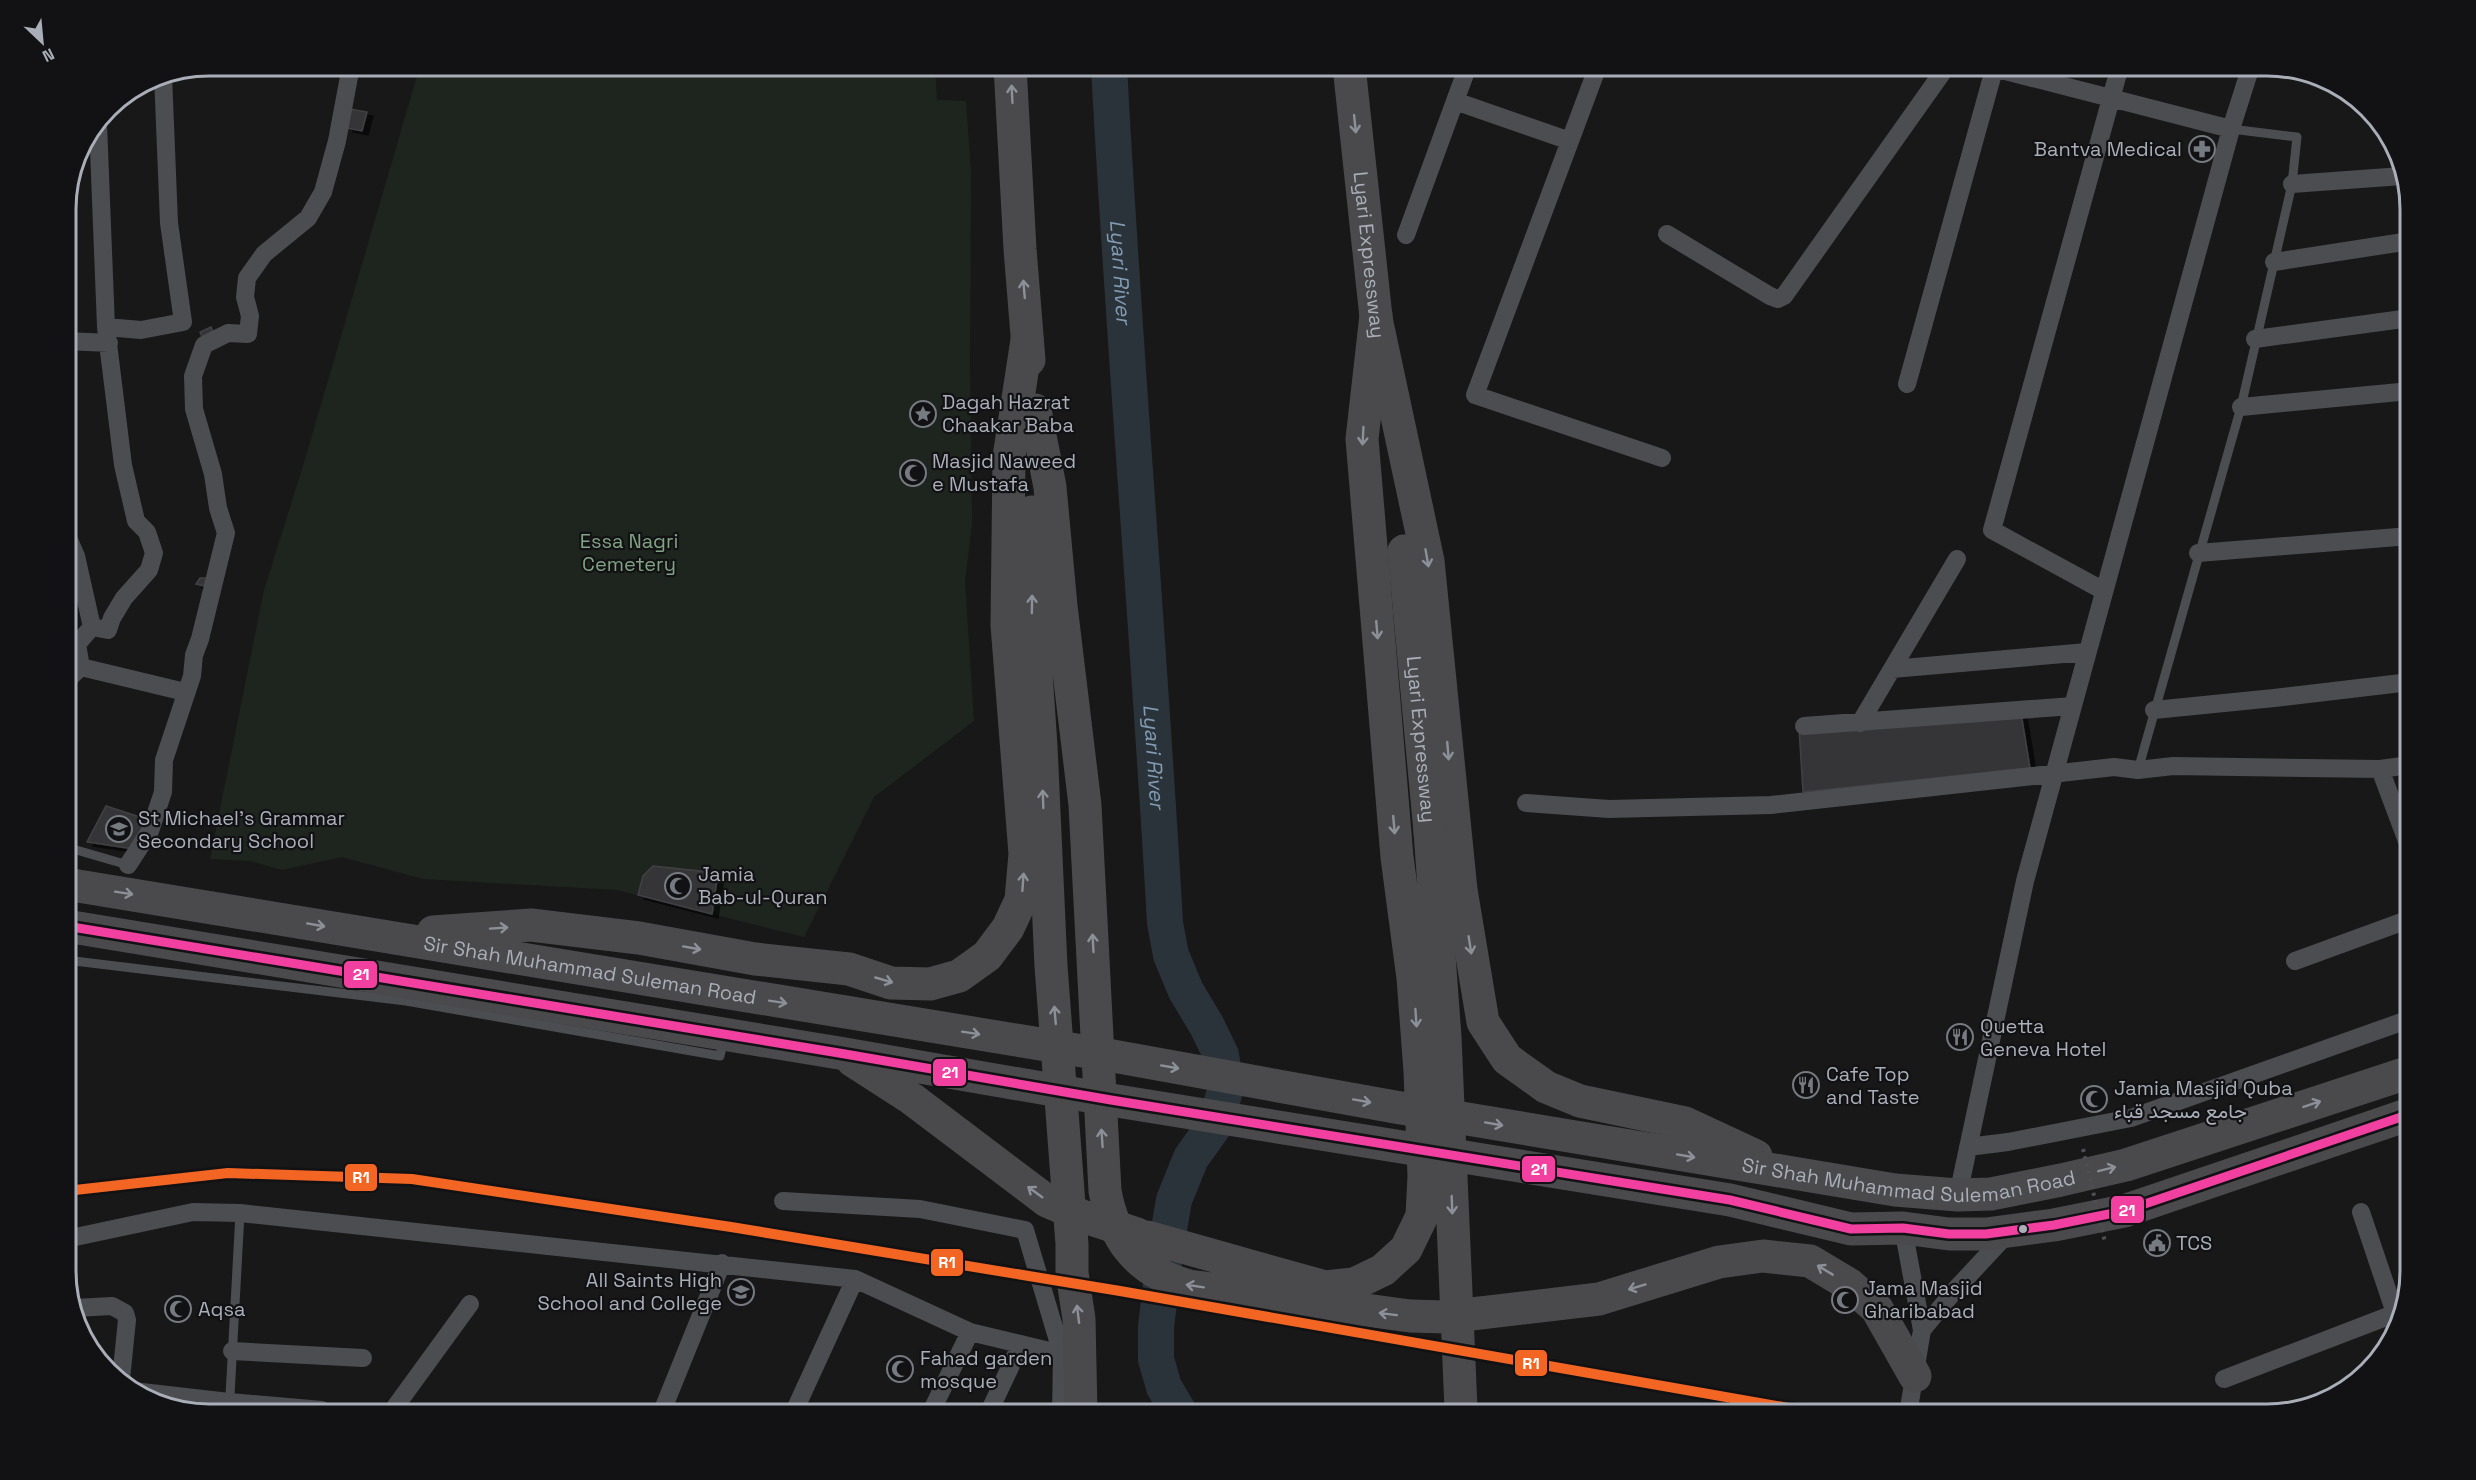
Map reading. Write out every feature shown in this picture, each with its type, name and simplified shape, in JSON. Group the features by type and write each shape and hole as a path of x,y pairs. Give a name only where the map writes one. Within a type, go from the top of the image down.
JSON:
{"highway":[{"path":"1011,76 1027,340 1035,410 1050,487 1061,606 1085,805 1106,1191 1109,1214 1124,1243 1152,1271 1167,1280 1189,1286 1380,1313 1446,1317 1599,1299 1719,1262 1763,1256 1851,1229"},
{"name":"Lyari Expressway","path":"1350,76 1406,575 1430,832 1445,1037 1460,1404"},
{"path":"1376,315 1428,561 1461,890 1483,1022 1507,1059 1546,1087 1580,1101 1685,1123 1793,1173"},
{"path":"839,1053 912,1099 1047,1201 1082,1216 1147,1237 1325,1287 1354,1284 1383,1270 1406,1249 1422,1216 1424,1176 1420,1071 1413,978 1394,823 1362,439 1376,315"},
{"path":"378,936 531,926 639,938 755,959 849,969 891,983 930,984 959,976 987,956 1008,928 1021,900 1025,854 1007,625 1009,457 1027,340"},
{"path":"1035,410 1031,492 1032,614 1041,746 1051,966 1072,1273 1079,1318 1080,1404"},
{"name":"Sir Shah Muhammad Suleman Road","path":"77,886 1113,1056 1395,1107 1895,1190 1958,1195 1991,1194 2126,1165 2400,1075"},
{"name":"Sir Shah Muhammad Suleman Road","path":"77,929 1730,1200 1851,1229 1903,1228 1949,1234 2010,1231 2124,1211 2400,1117"},
{"path":"1949,1234 1958,1195"},
{"path":"1763,1256 1810,1261 1850,1285 1877,1309 1914,1376"}],"street":[{"path":"128,865 150,831 163,792 164,760 192,676 194,656 226,533 218,508 213,474 194,410 193,376 204,345 228,333 248,334 250,316 245,297 248,278 264,254 308,218 323,192 337,141 349,76"},
{"path":"1406,235 1464,76"},
{"path":"1594,76 1475,395 1662,458"},
{"path":"1667,234 1770,297 1778,299 1784,296 1940,76"},
{"path":"1907,384 1990,76"},
{"path":"2027,76 2231,129"},
{"path":"2104,591 1992,530 2118,76"},
{"path":"1958,1195 2025,881 2231,129 2248,76"},
{"path":"77,339 183,322 169,223 163,85"},
{"path":"1455,101 1570,141"},
{"path":"77,631 108,630 124,598 149,570 154,553 147,532 136,521 125,476 107,335 99,136"},
{"path":"2292,184 2395,177"},
{"path":"2274,262 2399,243"},
{"path":"2255,339 2399,319"},
{"path":"2241,407 2399,392"},
{"path":"2198,553 2399,537"},
{"path":"1860,723 1957,560"},
{"path":"77,562 88,632"},
{"path":"81,667 77,644 88,632"},
{"path":"1892,669 2087,652"},
{"path":"81,667 185,692"},
{"path":"77,671 81,667"},
{"path":"2154,710 2399,683"},
{"path":"1804,726 2073,706"},
{"path":"1526,803 1609,809 1771,805 2114,767 2138,770 2173,766 2380,769 2400,766"},
{"path":"2380,769 2400,821"},
{"path":"2295,961 2400,923"},
{"path":"1968,1147 2008,1142 2131,1118 2400,1023"},
{"path":"783,1201 920,1209 1025,1230 1062,1354 1062,1404"},
{"path":"77,1237 192,1212 240,1213 722,1263 855,1279 970,1332 1062,1354"},
{"path":"2361,1212 2393,1309"},
{"path":"1903,1228 1922,1330 1910,1404"},
{"path":"1922,1330 2010,1231"},
{"path":"665,1404 722,1263"},
{"path":"799,1404 855,1279"},
{"path":"397,1404 470,1304"},
{"path":"82,1308 112,1306 125,1313 127,1320 122,1371"},
{"path":"2224,1379 2390,1319"},
{"path":"935,1404 970,1332"},
{"path":"992,1404 1021,1344"},
{"path":"232,1351 363,1358"},
{"path":"172,1398 201,1403"}],"lane":[{"path":"2138,770 2241,407 2292,184 2297,137 2231,129"},
{"path":"77,849 128,865"},
{"path":"77,961 406,1001 720,1056 726,1034"},
{"path":"229,1404 240,1213"}],"path":[{"path":"2083,1149 2105,1242"}],"green space":[{"name":"Essa Nagri Cemetery","path":"417,76 936,76 937,100 966,101 971,172 972,524 965,582 974,721 874,797 804,937 617,890 423,879 342,857 282,870 250,861 210,859 264,590 303,466"}],"building":[{"path":"350,109 367,112 362,131 347,128"},
{"path":"211,327 215,336 204,340 200,332"},
{"path":"200,578 207,578 205,586 196,584"},
{"path":"2021,713 2030,768 1803,792 1799,728"},
{"path":"106,806 149,820 133,849 87,842"},
{"name":"Jamia Bab-ul-Quran","path":"653,866 718,873 712,914 638,895 643,876"}],"waterway":[{"name":"Lyari River","path":"1110,76 1165,923 1171,955 1186,991 1221,1055 1226,1087 1216,1123 1191,1158 1174,1200 1165,1253 1156,1327 1156,1359 1164,1387 1174,1404"}],"transit line":[{"name":"21","path":"77,928 1111,1100 1730,1200 1851,1229 1903,1228 1949,1234 1986,1234 2054,1225 2124,1211 2400,1117"},
{"name":"R1","path":"77,1190 228,1173 412,1179 731,1227 1120,1291 1766,1404"}],"place":[{"name":"Bantva Medical","path":"2202,149"},
{"name":"Dagah Hazrat Chaakar Baba","path":"923,414"},
{"name":"Masjid Naweed e Mustafa","path":"913,473"},
{"name":"St Michael's Grammar Secondary School","path":"119,829"},
{"name":"Jamia Bab-ul-Quran","path":"678,886"},
{"name":"Quetta Geneva Hotel","path":"1960,1037"},
{"name":"Cafe Top and Taste","path":"1806,1085"},
{"name":"Jamia Masjid Quba جامع مسجد قباء","path":"2094,1099"},
{"name":"TCS","path":"2157,1243"},
{"name":"All Saints High School and College","path":"741,1292"},
{"name":"Jama Masjid Gharibabad","path":"1845,1300"},
{"name":"Aqsa","path":"178,1309"},
{"name":"Fahad garden mosque","path":"900,1369"}]}
